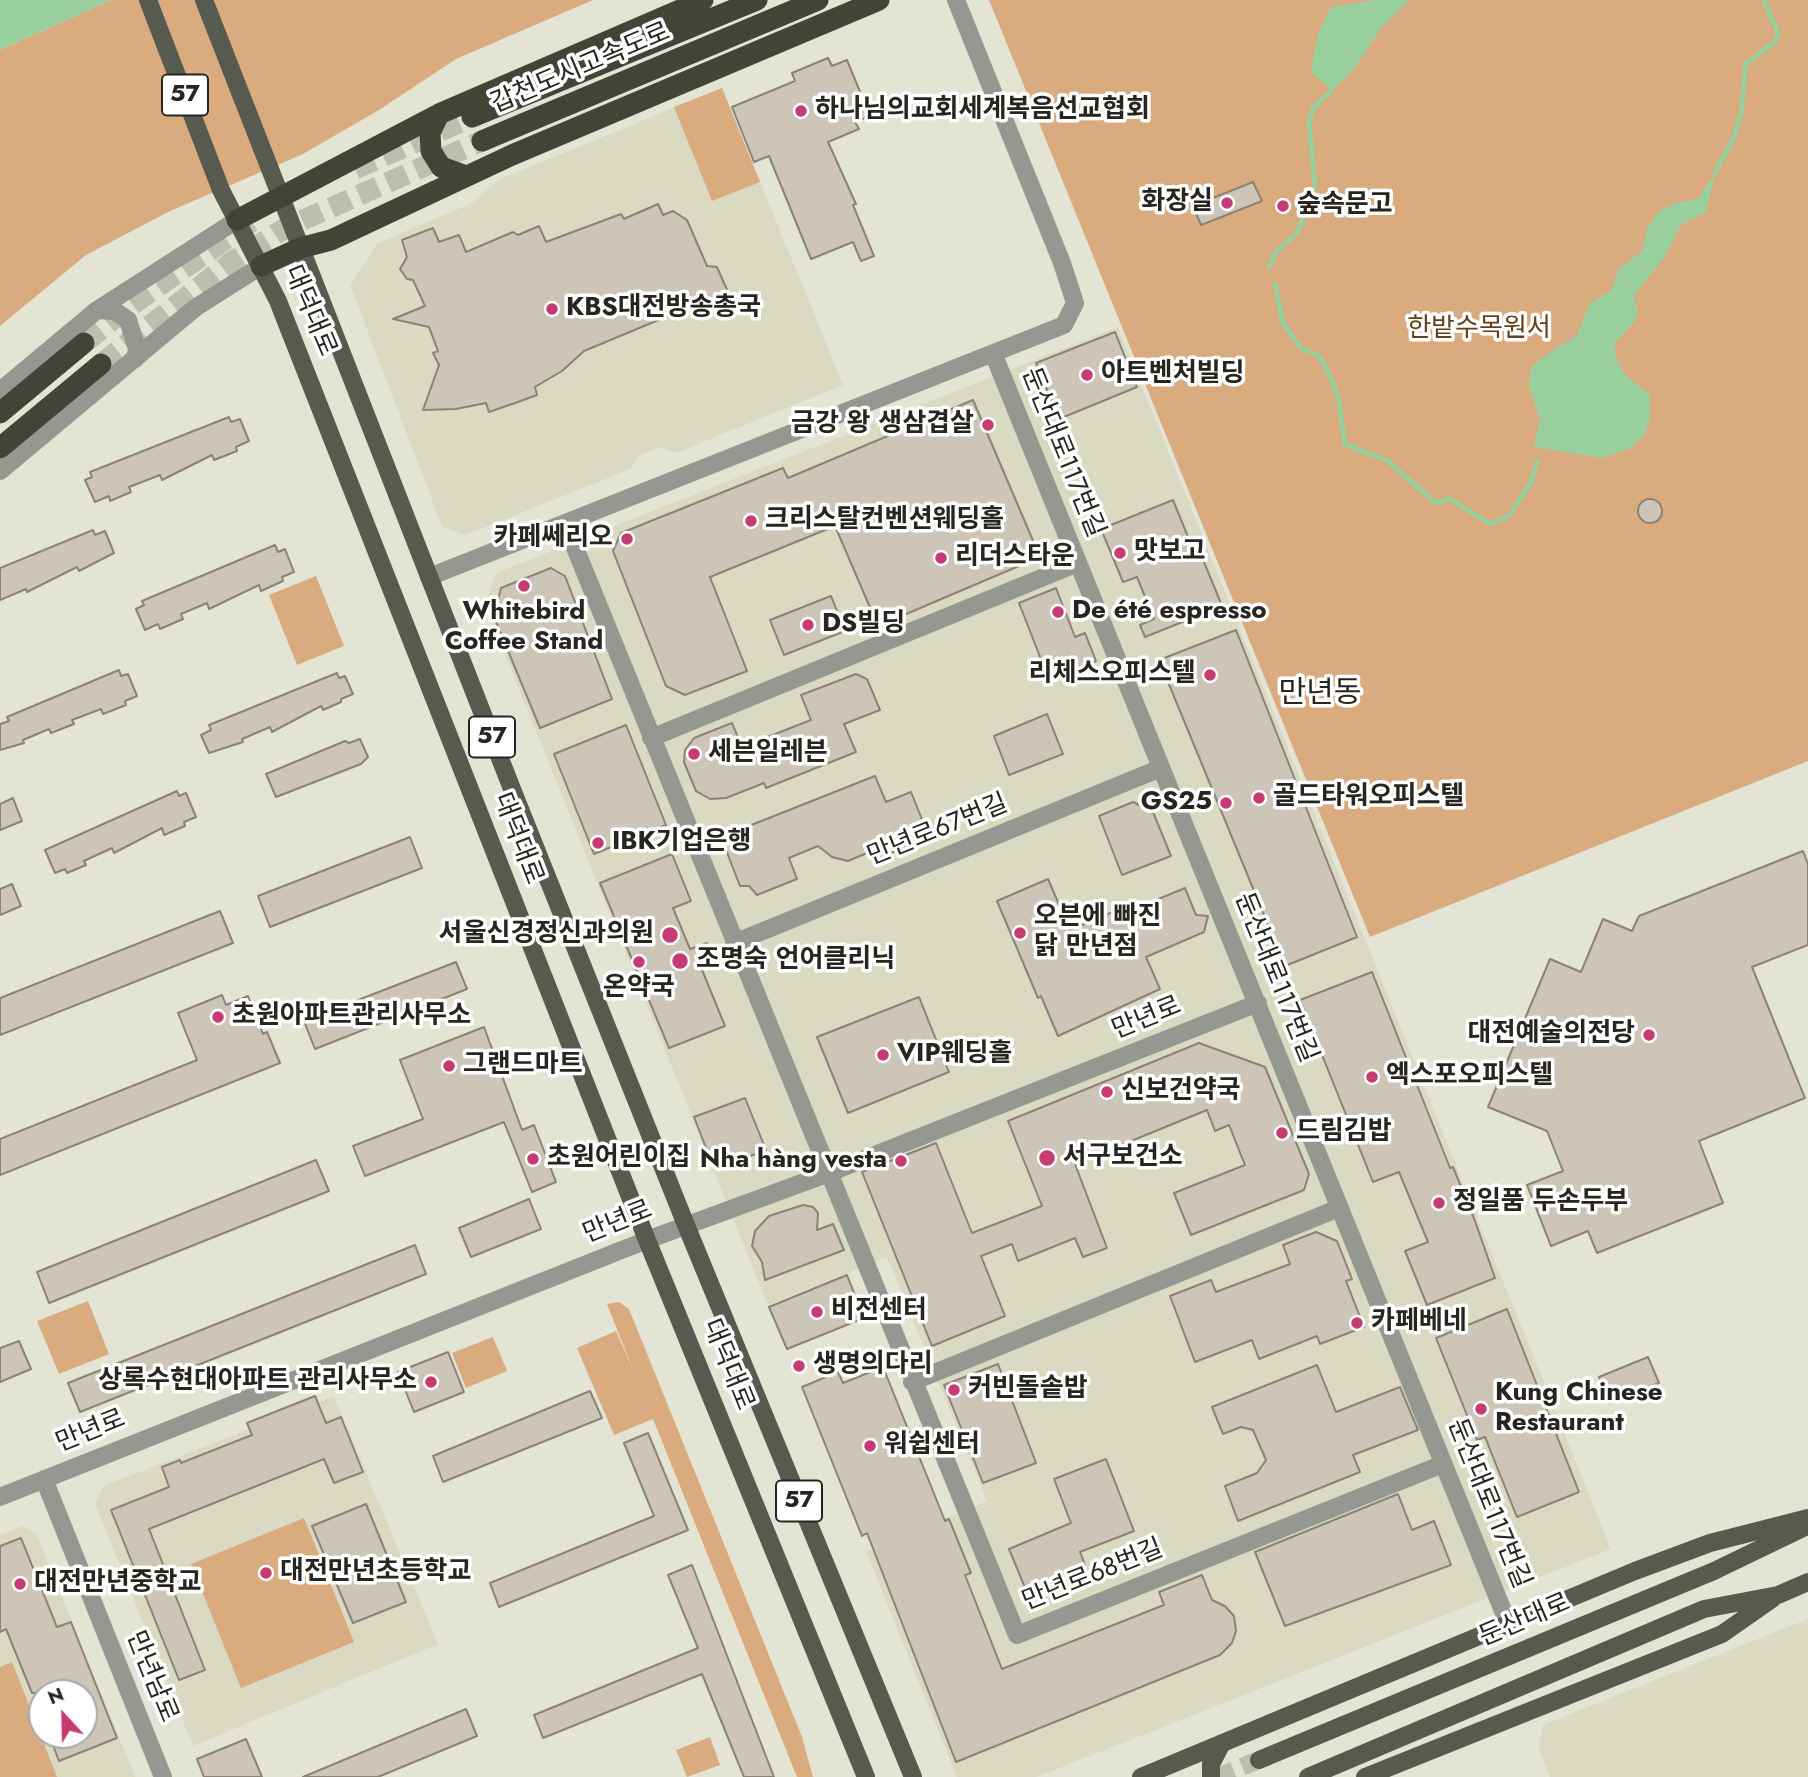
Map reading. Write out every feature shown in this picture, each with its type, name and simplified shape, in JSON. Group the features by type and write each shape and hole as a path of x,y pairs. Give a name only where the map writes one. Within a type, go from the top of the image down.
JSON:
{"highway":[{"path":"237,220 439,114 703,0"},
{"name":"갑천도시고속도로","path":"472,117 757,0"},
{"name":"갑천도시고속도로","path":"482,141 818,0"},
{"path":"261,266 300,248 331,240 466,176 879,0"},
{"path":"439,114 430,133 431,151 441,167 466,176"},
{"path":"0,413 83,344"},
{"path":"0,449 101,364"}],"main road":[{"name":"대덕대로","path":"148,0 221,190 278,301 647,1240 866,1777"},
{"name":"대덕대로","path":"204,0 686,1225 913,1777"},
{"path":"1141,1777 1508,1623 1710,1543 1808,1518"},
{"name":"둔산대로","path":"1259,1760 1714,1571 1808,1525"},
{"path":"1365,1777 1722,1634 1778,1595 1808,1582"},
{"path":"1308,1777 1704,1609 1778,1595"},
{"path":"1211,1777 1211,1764 1221,1745"}],"street":[{"name":"둔산대로117번길","path":"429,577 1064,325 1074,303 1062,263 956,0"},
{"path":"0,391 97,310 237,220"},
{"path":"0,471 213,295 261,266"},
{"path":"97,310 115,312 128,320 137,349 135,359"},
{"name":"둔산대로117번길","path":"993,353 1508,1623"},
{"path":"565,523 733,943 830,1173"},
{"path":"651,738 1078,563"},
{"name":"만년로67번길","path":"733,943 1161,768"},
{"name":"만년로","path":"0,1497 647,1240 830,1173 1258,1003"},
{"name":"만년로68번길","path":"830,1173 912,1382 1017,1635 1443,1464"},
{"path":"912,1382 1339,1208"},
{"name":"만년남로","path":"44,1479 163,1777"}],"shaded area":[{"path":"0,0 111,0 0,50"},
{"path":"1375,0 1410,0 1382,27 1352,72 1332,90 1311,72 1317,36 1331,7"},
{"path":"722,88 843,385 676,453 660,447 637,457 631,469 465,535 442,526 350,285 378,243 472,203 498,180"},
{"path":"1715,173 1706,212 1681,225 1665,256 1634,296 1638,311 1635,321 1615,343 1615,355 1624,374 1650,395 1650,419 1644,435 1631,448 1602,458 1534,447 1540,419 1529,386 1530,371 1536,362 1577,335 1590,303 1611,291 1619,269 1642,251 1647,229 1658,212 1675,203 1698,199"},
{"path":"1118,327 1611,1549 1037,1777 957,1777 866,1551 987,1501 887,1257 768,1305 485,605 496,573"},
{"name":"대전만년초등학교","path":"334,1396 438,1644 193,1746 95,1503 104,1486"},
{"path":"22,1526 36,1533 95,1679 28,1679 28,1749 98,1749 98,1686 135,1777 0,1777 0,1535"},
{"path":"1808,1619 1808,1777 1550,1777 1539,1748 1543,1725"}],"green space":[{"path":"111,0 593,0 456,59 379,110 303,154 170,211 86,255 0,326 0,50"},
{"name":"한밭수목원서","path":"989,0 1808,0 1808,761 1370,937"},
{"path":"722,88 760,182 712,201 674,107"},
{"path":"316,576 344,646 297,665 269,595"},
{"path":"88,1301 109,1354 59,1374 37,1321"},
{"path":"619,1302 629,1309 802,1737 813,1777 797,1777 653,1419 614,1435 577,1348 616,1331 633,1370 607,1304"},
{"path":"493,1337 507,1371 466,1388 452,1353"},
{"path":"304,1518 354,1642 241,1688 191,1564"},
{"path":"12,1662 28,1703 28,1749 46,1749 57,1777 0,1777 0,1667"},
{"path":"710,1737 720,1765 687,1777 676,1750"}],"building":[{"path":"828,58 832,66 847,60 870,116 855,122 859,129 828,142 856,204 853,205 874,256 861,261 853,242 811,259 769,156 754,162 732,107 795,81 792,73"},
{"name":"화장실","path":"1253,182 1262,201 1201,225 1193,206"},
{"name":"KBS대전방송총국","path":"658,204 663,215 673,211 687,220 707,266 717,267 727,290 721,298 691,311 690,307 584,351 562,371 535,387 537,395 489,412 486,403 456,409 423,410 439,365 433,353 438,351 429,327 393,319 425,306 413,280 407,279 400,269 407,257 402,240 433,228 439,242 459,235 466,252 513,232 518,235 539,226 546,242 621,214 624,219"},
{"name":"아트벤처빌딩","path":"1115,332 1137,387 1059,419 1036,363"},
{"path":"973,400 1040,557 878,626 835,526 710,577 747,671 685,695 666,686 613,551 621,533 783,468 788,478"},
{"path":"229,417 231,422 240,419 249,441 236,447 237,451 214,460 212,455 162,480 160,475 129,487 131,492 110,501 109,496 95,502 85,480 92,477 90,472"},
{"path":"1650,499 1658,503 1662,511 1658,519 1650,523 1642,519 1638,511 1642,503"},
{"path":"1173,500 1197,559 1202,557 1222,606 1145,637 1140,625 1154,619 1137,577 1123,582 1101,529"},
{"path":"93,530 95,535 105,531 114,553 79,571 77,567 27,592 26,589 0,600 0,568"},
{"path":"275,545 278,552 285,549 294,572 282,577 283,581 261,591 259,585 209,609 207,603 181,614 183,619 160,629 158,624 145,630 136,609 144,605 142,601"},
{"path":"551,568 565,576 612,699 540,728 494,617 501,588"},
{"path":"1056,588 1075,637 1085,633 1096,661 1049,680 1019,603"},
{"name":"DS빌딩","path":"831,596 845,631 784,655 770,620"},
{"path":"1236,630 1357,937 1285,966 1159,660"},
{"path":"119,670 121,676 128,674 137,696 125,701 126,705 103,714 101,709 72,720 74,724 51,733 49,729 23,740 24,743 0,750 0,724 9,721 7,717"},
{"path":"337,673 339,678 345,676 353,694 341,699 341,702 323,710 321,706 272,732 270,727 242,739 243,742 209,753 201,735 211,730 209,725"},
{"path":"856,674 867,679 880,710 844,724 856,752 766,788 764,783 726,798 710,799 696,791 684,762 685,750 694,738 732,723 742,747 811,720 801,695"},
{"path":"1047,714 1063,754 1009,775 994,736"},
{"path":"626,725 666,825 594,854 554,754"},
{"path":"360,739 368,757 361,764 276,797 266,774 345,741 349,743"},
{"path":"875,776 886,802 911,792 923,822 922,834 915,843 877,859 874,850 848,861 832,857 818,846 789,858 797,879 757,895 749,886 740,886 721,837"},
{"path":"177,791 179,796 186,793 196,817 184,822 185,826 164,835 162,828 114,853 112,848 84,861 86,865 67,873 65,869 55,873 45,850"},
{"path":"13,798 22,821 0,830 0,804"},
{"path":"1133,802 1153,812 1171,856 1122,875 1099,816"},
{"path":"410,837 422,868 270,927 258,896"},
{"name":"대전예술의전당","path":"1803,851 1808,864 1808,945 1752,967 1805,1098 1699,1141 1723,1203 1597,1253 1588,1231 1551,1246 1527,1185 1563,1171 1547,1131 1488,1107 1550,959 1581,972 1603,919 1632,931 1639,916"},
{"path":"672,854 691,901 673,908 690,949 707,943 714,959 700,965 725,1026 669,1048 600,883"},
{"path":"1048,879 1070,930 1120,909 1122,914 1185,888 1196,915 1208,916 1204,932 1146,957 1160,989 1058,1036 1041,996 1038,998 997,901"},
{"path":"12,884 21,906 0,915 0,889"},
{"path":"220,911 233,943 0,1035 0,998"},
{"path":"456,962 467,989 315,1049 304,1021"},
{"name":"엑스포오피스텔","path":"1372,972 1450,1168 1453,1167 1475,1221 1495,1278 1427,1305 1405,1251 1428,1242 1399,1172 1373,1182 1300,1000"},
{"path":"222,995 226,1005 248,996 263,1034 267,1032 280,1063 0,1175 0,1139 197,1060 178,1013"},
{"name":"VIP웨딩홀","path":"919,997 949,1072 848,1113 817,1037"},
{"path":"484,1027 522,1130 534,1125 556,1182 532,1192 504,1122 365,1176 353,1146 423,1119 400,1060"},
{"path":"1199,1043 1265,1067 1309,1174 1304,1190 1191,1235 1174,1193 1245,1165 1229,1125 1215,1131 1207,1110 1075,1164 1107,1248 1083,1257 1075,1238 1018,1261 1012,1244 981,1256 1005,1316 932,1346 862,1172 936,1143 972,1233 1042,1206 1008,1121"},
{"path":"745,1098 766,1150 732,1163 708,1153 694,1117"},
{"path":"316,1160 329,1191 49,1303 37,1272"},
{"path":"529,1199 541,1229 471,1257 459,1228"},
{"path":"803,1205 813,1207 818,1213 817,1230 833,1224 844,1250 765,1280 762,1262 752,1246 755,1231 769,1216"},
{"path":"1316,1232 1337,1241 1352,1279 1346,1281 1364,1327 1320,1344 1317,1336 1259,1359 1252,1340 1195,1362 1170,1296 1211,1280 1216,1292 1290,1264 1283,1245"},
{"path":"415,1245 426,1274 80,1412 68,1383"},
{"name":"비전센터","path":"847,1275 864,1318 787,1349 769,1307"},
{"path":"1507,1309 1579,1492 1517,1517 1485,1437 1477,1440 1436,1338"},
{"path":"19,1341 31,1369 0,1382 0,1348"},
{"name":"상록수현대아파트 관리사무소","path":"448,1352 464,1392 414,1412 398,1372"},
{"path":"1648,1357 1659,1383 1609,1403 1599,1377"},
{"path":"998,1364 1036,1463 983,1483 944,1385"},
{"path":"1317,1365 1336,1412 1400,1387 1418,1430 1353,1455 1360,1472 1238,1521 1225,1486 1257,1473 1266,1460 1253,1430 1241,1427 1223,1434 1212,1407"},
{"path":"883,1367 945,1521 949,1519 971,1573 965,1575 1002,1669 1164,1605 1159,1592 1202,1575 1212,1600 1225,1606 1234,1616 1236,1631 1232,1643 1220,1655 956,1762 867,1533 862,1536 802,1387 838,1372 843,1383"},
{"path":"590,1391 602,1418 443,1482 433,1456"},
{"path":"315,1396 326,1423 341,1417 363,1472 334,1483 324,1459 149,1529 205,1670 179,1680 111,1510 169,1487 162,1467 180,1460 181,1463 252,1435 247,1423"},
{"path":"648,1433 688,1530 499,1607 490,1583 654,1516 624,1443"},
{"path":"1106,1459 1134,1531 1080,1552 1085,1565 1026,1590 1009,1549 1071,1523 1054,1479"},
{"path":"1398,1494 1412,1530 1434,1521 1451,1565 1285,1626 1255,1552"},
{"path":"366,1504 406,1602 353,1623 312,1526"},
{"path":"21,1538 57,1627 71,1622 94,1679 28,1679 28,1683 6,1629 0,1632 0,1546"},
{"path":"692,1565 774,1777 744,1777 702,1674 543,1738 534,1715 698,1648 668,1575"},
{"path":"98,1690 117,1738 98,1746"},
{"path":"466,1709 477,1736 378,1777 303,1777"},
{"path":"246,1739 262,1777 204,1777 197,1759"},
{"path":"54,1749 89,1749 59,1761"}],"waterway":[{"path":"1715,173 1735,135 1741,113 1746,63 1776,41 1778,33 1764,0"},
{"path":"1269,267 1276,252 1297,233 1308,206 1315,184 1309,122 1314,107 1332,90"},
{"path":"1275,284 1283,323 1301,348 1319,356 1329,374 1338,396 1345,444 1388,461 1436,503 1450,499 1490,524 1509,516 1531,482 1537,462"}],"tunnel":[{"path":"355,169 472,117"},
{"path":"101,364 230,263 287,227 482,141"},
{"path":"84,343 130,306 258,217"},
{"path":"1217,1777 1259,1760"}],"place":[{"name":"하나님의교회세계복음선교협회","path":"801,111"},
{"name":"화장실","path":"1227,203"},
{"name":"숲속문고","path":"1283,206"},
{"name":"KBS대전방송총국","path":"552,309"},
{"name":"아트벤처빌딩","path":"1087,375"},
{"name":"금강 왕 생삼겹살","path":"988,425"},
{"name":"크리스탈컨벤션웨딩홀","path":"751,521"},
{"name":"카페쎄리오","path":"627,539"},
{"name":"맛보고","path":"1120,553"},
{"name":"리더스타운","path":"941,558"},
{"name":"Whitebird Coffee Stand","path":"524,586"},
{"name":"De été espresso","path":"1058,612"},
{"name":"DS빌딩","path":"808,625"},
{"name":"리체스오피스텔","path":"1210,675"},
{"name":"세븐일레븐","path":"694,754"},
{"name":"골드타워오피스텔","path":"1259,798"},
{"name":"GS25","path":"1226,803"},
{"name":"IBK기업은행","path":"598,843"},
{"name":"오븐에 빠진 닭 만년점","path":"1020,933"},
{"name":"서울신경정신과의원","path":"670,935"},
{"name":"조명숙 언어클리닉","path":"680,961"},
{"name":"온약국","path":"639,962"},
{"name":"초원아파트관리사무소","path":"218,1017"},
{"name":"대전예술의전당","path":"1649,1035"},
{"name":"VIP웨딩홀","path":"883,1055"},
{"name":"그랜드마트","path":"449,1066"},
{"name":"엑스포오피스텔","path":"1372,1077"},
{"name":"신보건약국","path":"1107,1092"},
{"name":"드림김밥","path":"1282,1133"},
{"name":"서구보건소","path":"1047,1158"},
{"name":"초원어린이집","path":"533,1159"},
{"name":"Nha hàng vesta","path":"901,1161"},
{"name":"정일품 두손두부","path":"1439,1203"},
{"name":"비전센터","path":"817,1312"},
{"name":"카페베네","path":"1357,1323"},
{"name":"생명의다리","path":"799,1366"},
{"name":"상록수현대아파트 관리사무소","path":"431,1382"},
{"name":"커빈돌솥밥","path":"954,1390"},
{"name":"Kung Chinese Restaurant","path":"1481,1409"},
{"name":"워쉽센터","path":"870,1446"},
{"name":"대전만년초등학교","path":"266,1573"},
{"name":"대전만년중학교","path":"20,1584"}],"district":[{"name":"만년동","path":"1320,695"}]}
